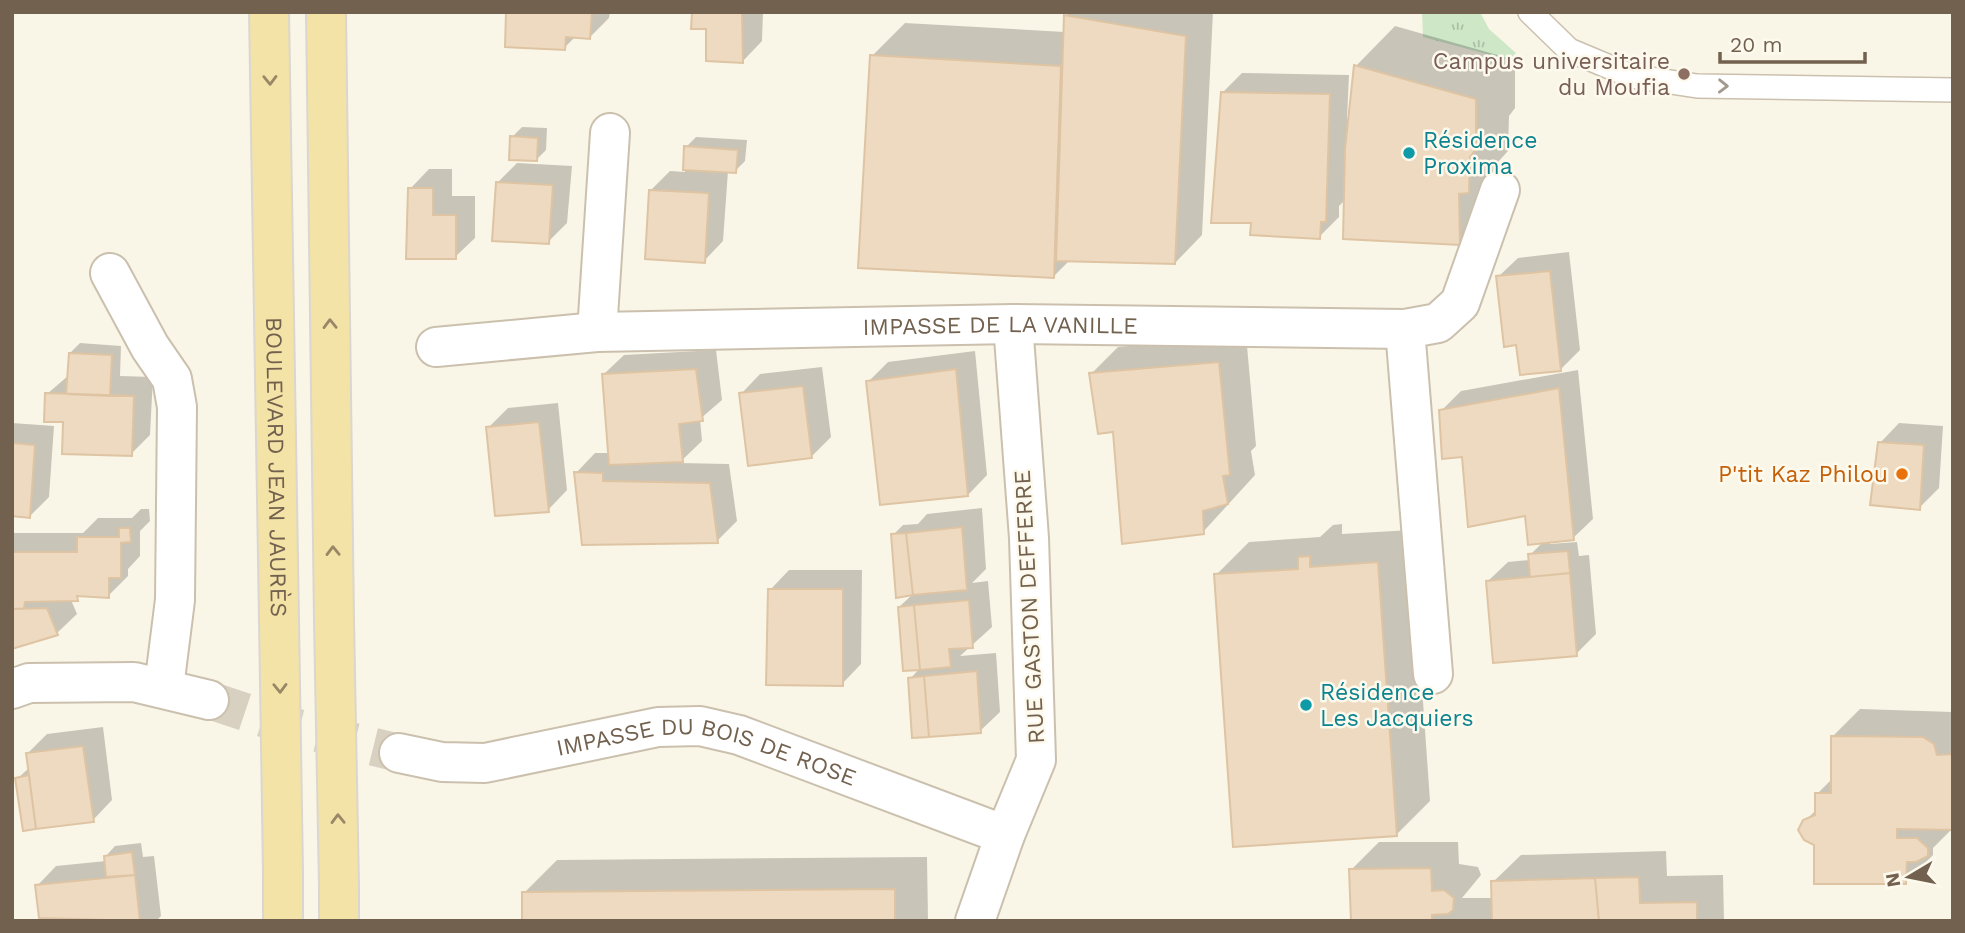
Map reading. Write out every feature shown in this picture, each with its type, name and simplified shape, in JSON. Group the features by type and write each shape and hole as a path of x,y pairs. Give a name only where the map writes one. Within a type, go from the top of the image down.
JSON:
{"main road":[{"name":"BOULEVARD JEAN JAURÈS","path":"269,12 283,921"},
{"path":"326,12 339,904"}],"street":[{"path":"597,332 610,133"},
{"name":"IMPASSE DE LA VANILLE","path":"436,347 597,332 1013,324 1405,328 1438,323 1460,303 1500,190"},
{"path":"110,274 150,347 172,379 177,407 175,600 164,687"},
{"name":"RUE GASTON DEFFERRE","path":"975,921 1005,835 1036,760 1028,538 1013,324"},
{"path":"1405,328 1433,674"},
{"path":"12,689 29,683 134,682 164,687 209,700"},
{"name":"IMPASSE DU BOIS DE ROSE","path":"399,753 442,762 485,763 658,727 700,726 739,734 1005,835"}],"lane":[{"path":"1536,15 1569,50 1632,76 1697,86 1953,90"}],"green space":[{"path":"1422,12 1480,12 1489,29 1516,53 1509,60 1423,37"}],"building":[{"path":"506,12 592,12 590,39 566,37 565,50 505,47"},
{"path":"692,12 742,12 743,63 706,61 706,29 691,29"},
{"path":"1064,15 1186,36 1175,264 1056,261"},
{"path":"870,55 1061,66 1054,278 858,268"},
{"name":"Résidence Proxima","path":"1354,65 1476,99 1476,149 1470,157 1469,193 1459,194 1460,245 1343,239 1345,149"},
{"path":"1221,92 1330,94 1326,222 1321,222 1320,239 1250,235 1251,223 1211,223"},
{"path":"510,136 538,138 537,161 509,160"},
{"path":"684,146 738,150 736,173 683,170"},
{"path":"496,182 553,185 549,244 492,241"},
{"path":"408,188 433,188 433,215 456,215 456,259 406,259"},
{"path":"649,190 709,193 705,263 645,259"},
{"path":"1550,271 1561,371 1520,375 1516,345 1504,347 1496,276"},
{"path":"69,353 112,355 110,396 66,394"},
{"path":"1219,362 1230,475 1223,476 1228,504 1203,511 1204,534 1122,544 1113,432 1098,434 1089,373"},
{"path":"696,369 703,421 679,424 683,462 609,465 602,374"},
{"path":"956,369 968,496 880,505 866,381"},
{"path":"803,386 812,458 748,466 739,393"},
{"path":"1559,388 1574,540 1528,545 1525,516 1468,527 1462,457 1442,459 1439,410"},
{"path":"45,393 134,396 132,456 62,454 63,422 44,422"},
{"path":"539,422 549,512 495,516 486,427"},
{"path":"1878,442 1924,445 1920,510 1870,505"},
{"path":"12,443 35,445 30,518 12,516"},
{"path":"574,472 603,473 603,481 710,483 718,543 582,545"},
{"path":"962,527 967,590 913,595 906,533"},
{"path":"119,528 130,528 131,542 121,543 121,578 109,578 109,598 77,596 78,601 25,602 24,609 12,609 12,552 77,552 77,537 119,537"},
{"path":"906,533 913,595 896,598 891,534"},
{"path":"1568,551 1570,573 1530,577 1528,554"},
{"name":"Résidence Les Jacquiers","path":"1310,556 1310,567 1378,562 1397,836 1233,847 1214,574 1298,569 1298,557"},
{"path":"1570,573 1577,656 1493,663 1486,581"},
{"path":"768,589 843,589 843,686 766,685"},
{"path":"969,600 973,648 949,649 951,667 920,670 914,605"},
{"path":"914,605 920,670 903,671 898,607"},
{"path":"47,608 58,635 12,649 12,609"},
{"path":"977,671 981,733 929,737 924,676"},
{"path":"924,676 929,737 912,738 908,678"},
{"path":"1831,736 1923,737 1934,744 1937,755 1953,754 1953,830 1897,829 1897,838 1917,838 1928,848 1928,856 1916,862 1907,862 1906,884 1814,884 1814,845 1804,840 1798,830 1803,820 1815,815 1815,793 1831,793"},
{"path":"83,746 94,822 36,829 26,753"},
{"path":"29,775 36,829 23,831 15,778"},
{"path":"132,852 135,875 106,877 104,856"},
{"path":"1431,868 1432,891 1444,890 1454,898 1453,910 1448,914 1432,915 1432,921 1351,921 1349,869"},
{"path":"135,875 140,921 39,918 35,885"},
{"path":"1639,877 1640,903 1697,902 1697,921 1599,921 1595,878"},
{"path":"1595,878 1599,921 1492,921 1491,881"},
{"path":"895,889 895,921 522,921 522,892"}],"tunnel":[{"path":"209,700 281,724 399,753"}],"place":[{"name":"Campus universitaire du Moufia","path":"1684,74"},
{"name":"Résidence Proxima","path":"1409,153"},
{"name":"P'tit Kaz Philou","path":"1902,474"},
{"name":"Résidence Les Jacquiers","path":"1306,705"}]}
